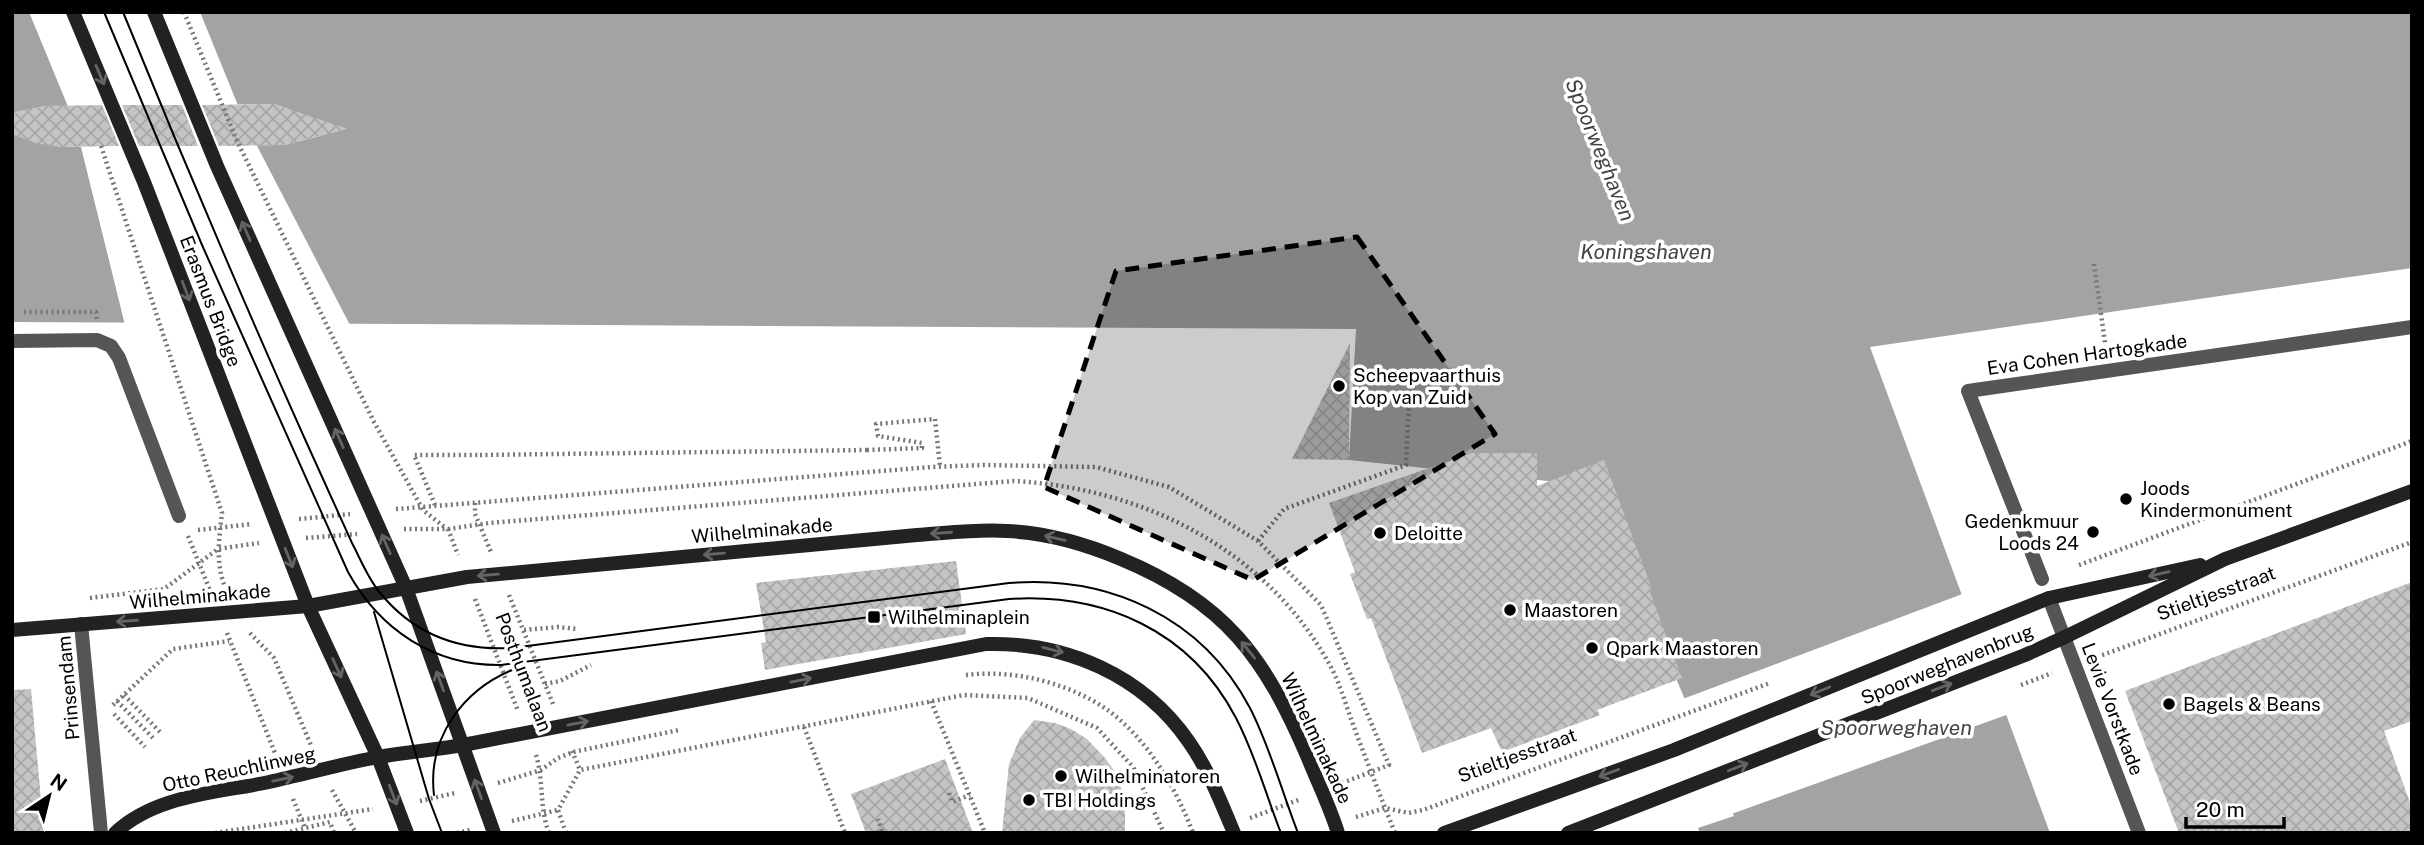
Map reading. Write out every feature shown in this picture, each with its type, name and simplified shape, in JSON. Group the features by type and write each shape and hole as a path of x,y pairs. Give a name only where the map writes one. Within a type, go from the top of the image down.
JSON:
{"main road":[{"name":"Erasmus Bridge","path":"73,12 144,182 308,606"},
{"path":"154,12 217,166 406,588 494,833"},
{"name":"Stieltjesstraat","path":"2066,637 2225,559 2412,491"},
{"name":"Wilhelminakade","path":"12,630 308,606 467,577 972,531 1025,533 1089,547 1134,564 1182,589 1221,618 1269,677 1286,710 1338,833"},
{"name":"Stieltjesstraat","path":"2049,598 2225,559"},
{"name":"Spoorweghavenbrug","path":"1444,833 1674,750 2049,598"},
{"path":"308,606 378,757 407,833"},
{"name":"Spoorweghavenbrug","path":"1567,833 2066,637"},
{"path":"378,757 463,745 986,644 1036,646 1068,654 1107,670 1159,707 1191,744 1234,833"},
{"name":"Otto Reuchlinweg","path":"115,833 128,820 165,803 378,757"}],"street":[{"name":"Eva Cohen Hartogkade","path":"2042,579 1968,391 2412,327"},
{"path":"12,341 97,340 111,346 119,358 179,516"},
{"name":"Levie Vorstkade","path":"2049,598 2139,833"},
{"name":"Prinsendam","path":"81,624 101,833"}],"path":[{"path":"184,12 237,141 374,422 415,497 430,518 448,529"},
{"path":"98,137 222,513 218,549 223,582 252,636 274,658 322,771 356,833"},
{"path":"2094,264 2106,355"},
{"path":"24,312 96,312 97,322"},
{"path":"1394,399 1422,401"},
{"path":"1258,541 1284,509 1406,465 1409,400"},
{"path":"435,505 414,455 922,448 922,443 877,436 876,424 935,419 940,467"},
{"path":"2042,579 2412,441"},
{"path":"475,503 475,514 580,770 558,810 566,833"},
{"name":"Wilhelminakade","path":"87,599 164,589 218,549 380,531 448,529"},
{"name":"Posthumalaan","path":"448,529 541,770 542,815 549,833"},
{"name":"Stieltjesstraat","path":"2034,680 2412,542"},
{"path":"199,563 305,828"},
{"path":"524,630 558,626 577,629"},
{"path":"145,747 109,709 173,649 229,641"},
{"path":"545,684 560,681 591,665"},
{"path":"959,675 1005,673 1030,678 1062,688 1109,711 1137,738 1160,766 1194,833"},
{"name":"Stieltjesstraat","path":"1395,833 1385,808 1409,813 1423,810 1767,684"},
{"path":"124,695 162,734"},
{"path":"580,770 964,695 1028,698 1097,728 1133,767 1164,833"},
{"path":"117,701 155,740"},
{"path":"932,701 985,833"},
{"path":"804,727 845,833"},
{"path":"215,833 397,806 477,789 541,770 573,751 690,728"},
{"path":"949,793 952,802 970,795"},
{"path":"877,833 882,831 878,819"},
{"path":"285,833 330,822 334,833"}],"highlighted area":[{"path":"1357,237 1495,434 1253,580 1044,487 1116,271"}],"water":[{"name":"Koningshaven","path":"12,12 2412,12 2412,268 1870,347 2050,833 1700,833 1698,828 1734,816 1595,486 1349,460 1356,329 12,322 12,134 61,147 284,145 320,136 328,123 274,104 45,106 12,113"}],"pier":[{"path":"29,12 200,12 239,108 69,109"},
{"path":"255,142 351,327 125,325 80,143"},
{"name":"Spoorweghaven","path":"1965,593 2009,714 1701,825 1730,814 1680,700"}],"building":[{"path":"274,104 348,129 284,145 219,146 202,105"},
{"path":"102,105 119,146 61,147 35,143 12,134 12,113 44,106"},
{"path":"122,105 182,105 198,146 139,146"},
{"name":"Scheepvaarthuis Kop van Zuid","path":"1350,343 1349,460 1292,459"},
{"name":"Maastoren","path":"1472,453 1537,453 1537,486 1604,460 1682,678 1597,710 1600,715 1502,752 1491,728 1422,753 1371,618 1367,619 1350,574 1355,572 1329,503"},
{"path":"956,561 966,634 765,670 761,643 766,642 756,583"},
{"path":"2412,582 2412,721 2384,731 2412,808 2412,833 2179,833 2125,691"},
{"path":"31,689 44,833 12,833 12,690"},
{"name":"Wilhelminatoren","path":"1034,720 1071,729 1087,739 1105,758 1115,772 1123,793 1125,833 1002,833 1009,764 1020,738"},
{"path":"945,759 973,833 866,833 851,794"}],"tram line":[{"path":"104,12 202,245 348,572 376,611 411,641 453,659 501,665 1009,599 1078,603 1141,623 1169,640 1194,661 1217,687 1243,732 1281,833"},
{"path":"123,12 234,278 352,543 376,588 409,620 440,638 457,643 474,647 512,648 1009,583 1046,582 1082,586 1117,595 1149,608 1179,626 1206,649 1230,676 1257,723 1298,833"},
{"path":"374,612 429,799 442,833"},
{"path":"434,795 433,774 437,754 453,717 481,688 517,668"}],"place":[{"name":"Scheepvaarthuis Kop van Zuid","path":"1339,386"},
{"name":"Joods Kindermonument","path":"2126,499"},
{"name":"Gedenkmuur Loods 24","path":"2093,532"},
{"name":"Deloitte","path":"1380,533"},
{"name":"Maastoren","path":"1510,610"},
{"name":"Wilhelminaplein","path":"874,617"},
{"name":"Qpark Maastoren","path":"1592,648"},
{"name":"Bagels & Beans","path":"2169,704"},
{"name":"Wilhelminatoren","path":"1061,776"},
{"name":"TBI Holdings","path":"1029,800"}]}
